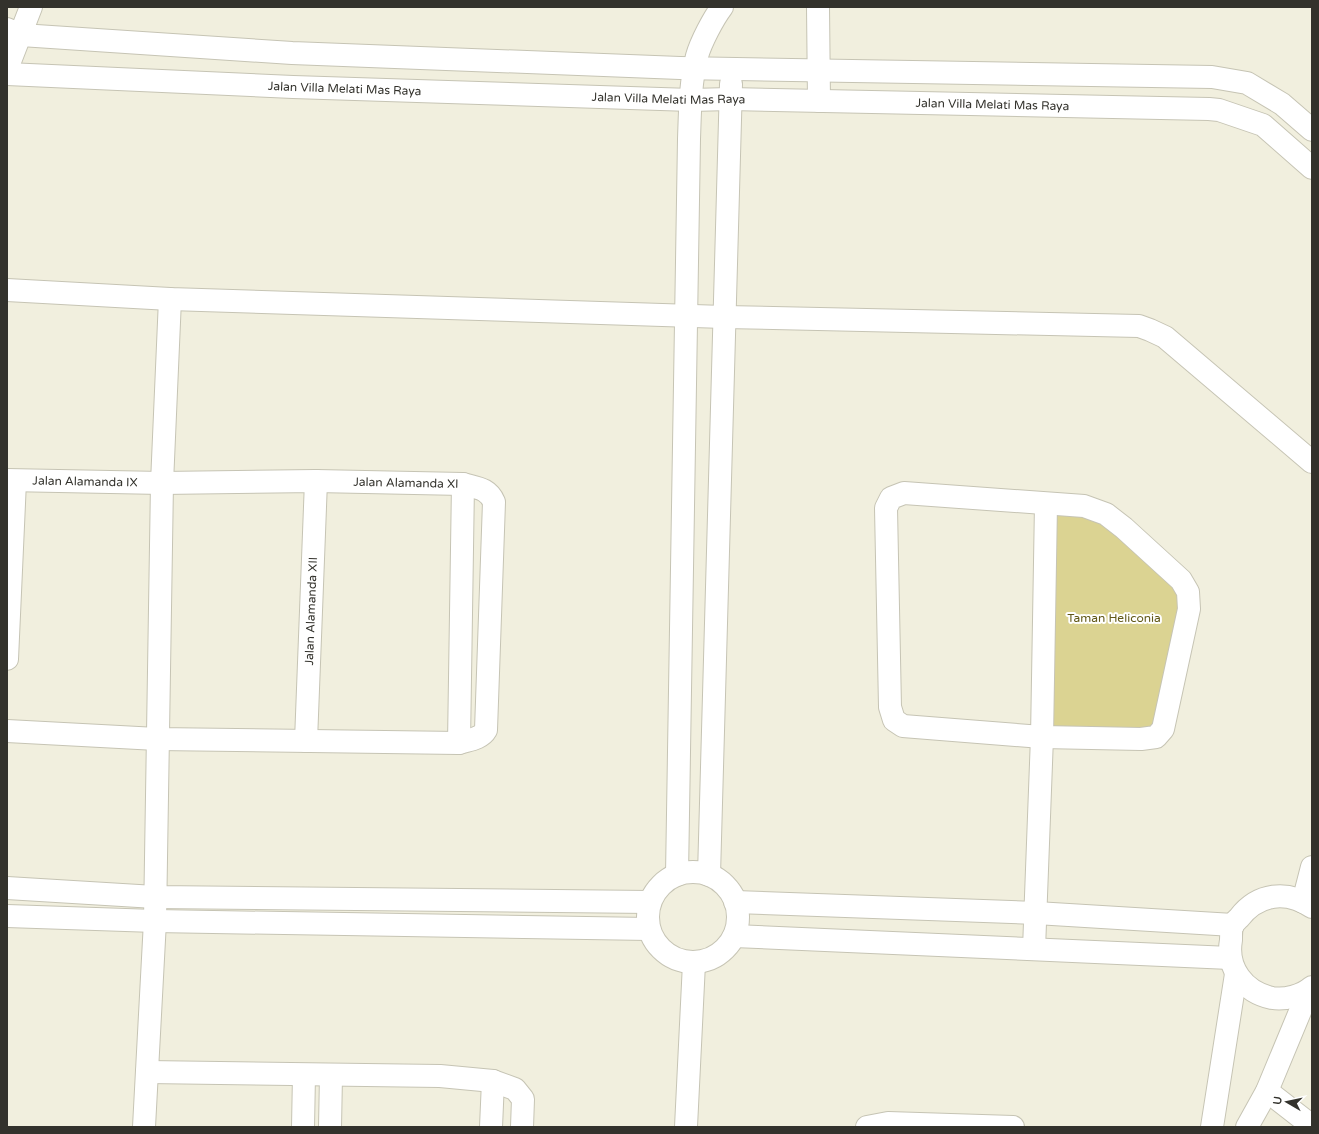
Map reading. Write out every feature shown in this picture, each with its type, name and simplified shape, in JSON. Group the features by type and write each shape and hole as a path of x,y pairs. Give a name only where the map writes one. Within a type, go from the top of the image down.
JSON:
{"street":[{"path":"7,70 14,32 31,7"},
{"path":"677,875 689,139 691,100 697,56 714,18 722,7"},
{"path":"818,7 819,101"},
{"path":"14,32 292,53 731,69 1212,77 1247,83 1282,104 1312,130"},
{"path":"292,53 292,87"},
{"path":"709,875 731,69"},
{"name":"Jalan Villa Melati Mas Raya","path":"7,74 292,87 691,100 730,99 1209,109 1219,110 1263,125 1312,168"},
{"path":"1209,109 1212,77"},
{"path":"7,290 170,299 686,316 1139,326 1164,337 1312,462"},
{"path":"144,1127 155,921 162,483 170,299"},
{"path":"7,659 11,481"},
{"name":"Jalan Alamanda IX","path":"11,481 162,483"},
{"name":"Jalan Alamanda XI","path":"162,483 316,481 463,484 458,743"},
{"name":"Jalan Alamanda XII","path":"306,741 316,481"},
{"path":"7,731 157,739 458,743 478,738 484,734 486,730 494,502 491,494 482,489 463,484"},
{"path":"904,493 1046,504 1084,506 1106,514 1124,528 1182,580 1188,592 1189,609 1163,729 1156,737 1141,739 1042,738 903,726 894,720 890,707 886,508 891,498 904,493"},
{"path":"1034,949 1042,738 1046,504"},
{"path":"1212,1127 1233,966 1229,950 1233,925 1245,910 1258,901 1273,896 1288,897 1308,905 1312,867"},
{"path":"693,872 709,875 725,886 731,893 735,902 738,919 734,936 724,950 710,960 694,963 674,959 658,947 649,929 650,902 656,890 665,881 677,875 693,872"},
{"path":"7,888 155,897 650,902"},
{"path":"735,902 1036,913 1233,925"},
{"path":"7,916 155,921 649,929"},
{"path":"734,936 1034,949 1233,966 1248,987 1262,995 1278,999 1294,997 1310,988"},
{"path":"686,1127 694,963"},
{"path":"1247,1127 1267,1091 1310,988"},
{"path":"147,1072 331,1076 440,1076 493,1081 515,1089 524,1099 522,1127"},
{"path":"303,1127 304,1075"},
{"path":"330,1127 331,1076"},
{"path":"491,1127 493,1081"},
{"path":"1267,1091 1312,1126"},
{"path":"881,1126 1013,1127"}],"green space":[{"name":"Taman Heliconia","path":"1046,504 1084,506 1181,580 1189,609 1156,737 1042,737"}]}
